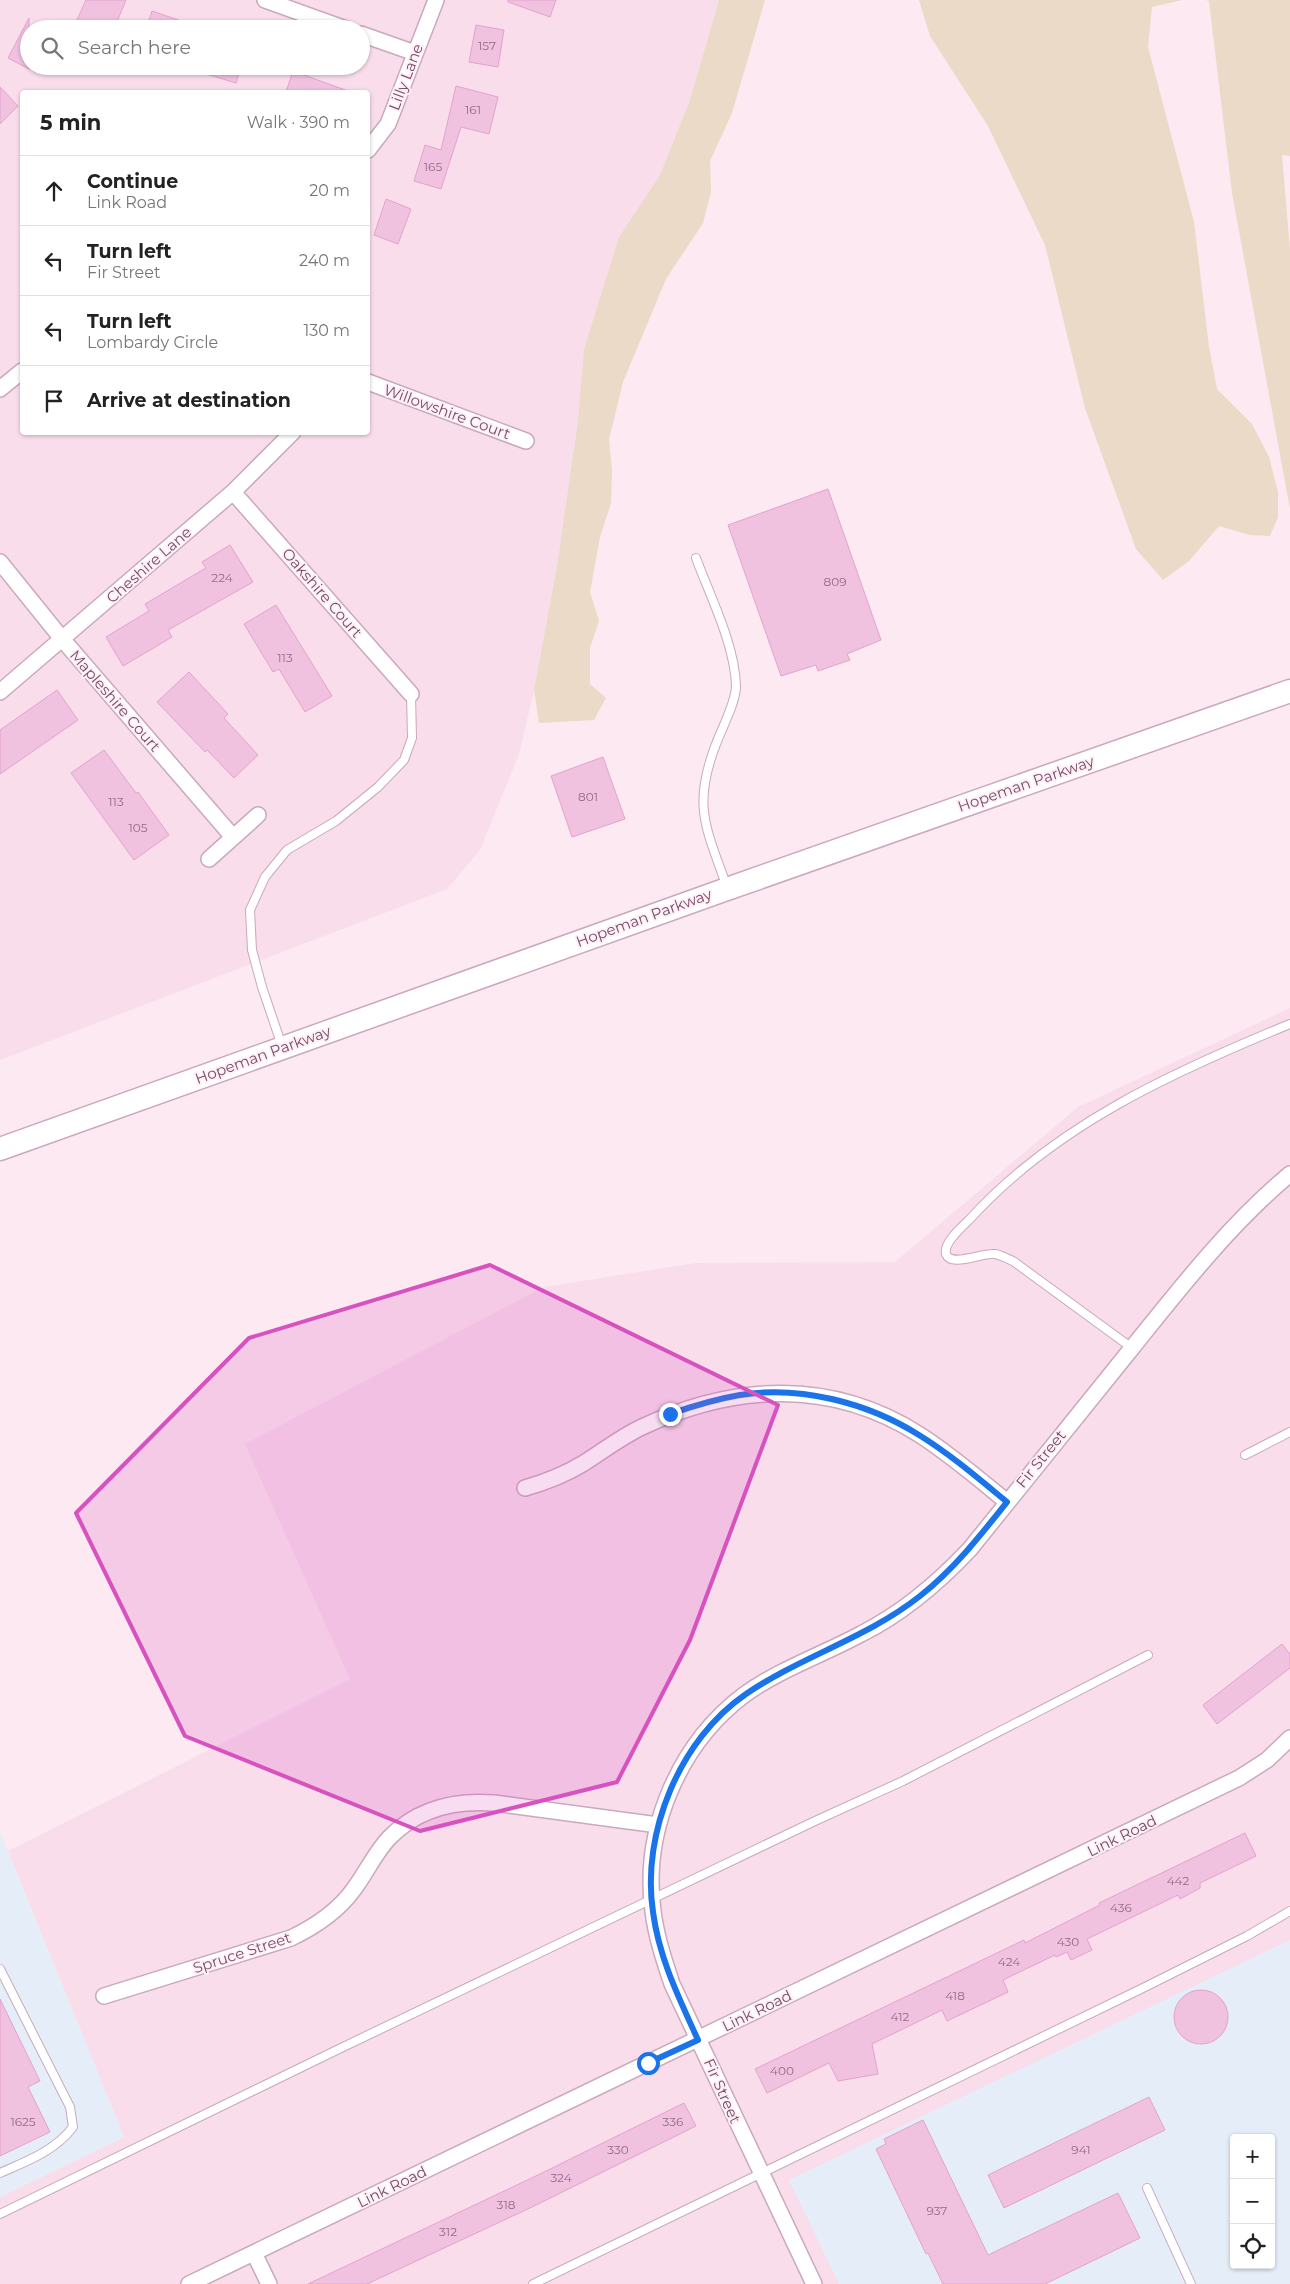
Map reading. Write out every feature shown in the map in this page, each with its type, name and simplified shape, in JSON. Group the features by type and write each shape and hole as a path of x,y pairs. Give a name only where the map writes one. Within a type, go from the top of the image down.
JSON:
{"main road":[{"name":"Hopeman Parkway","path":"0,1149 727,889 1290,691"}],"street":[{"path":"265,0 321,20"},
{"name":"Lilly Lane","path":"370,147 388,124 436,0"},
{"path":"370,37 415,53"},
{"path":"0,389 20,372"},
{"name":"Willowshire Court","path":"370,383 526,441"},
{"name":"Cheshire Lane","path":"0,692 63,640 232,492 290,435"},
{"name":"Oakshire Court","path":"232,492 411,694"},
{"name":"Mapleshire Court","path":"0,562 63,640 233,837"},
{"path":"209,859 258,815"},
{"name":"Fir Street","path":"814,2284 672,1984 659,1944 651,1899 652,1874 658,1825 668,1795 679,1770 699,1740 723,1713 745,1695 775,1676 861,1635 919,1597 946,1574 970,1549 1132,1348 1228,1233 1290,1174"},
{"path":"525,1488 559,1476 584,1463 637,1429 670,1414 741,1395 782,1393 816,1397 849,1404 889,1418 920,1435 1007,1502"},
{"name":"Link Road","path":"189,2284 1239,1778 1267,1760 1290,1738"},
{"name":"Spruce Street","path":"104,1996 291,1938 306,1931 328,1915 353,1890 388,1839 406,1823 423,1813 446,1805 470,1801 494,1803 658,1825"},
{"path":"254,2253 268,2284"}],"lane":[{"path":"696,558 726,638 735,674 734,696 707,767 702,803 705,825 727,889"},
{"path":"283,1048 262,987 252,950 250,910 265,877 287,850 336,821 378,787 404,760 412,738 411,694"},
{"path":"1132,1348 1013,1261 995,1254 956,1261 950,1259 946,1254 946,1248 976,1212 1010,1180 1091,1120 1189,1066 1290,1024"},
{"path":"1245,1455 1290,1432"},
{"path":"0,2214 651,1899 903,1781 1148,1655"},
{"path":"533,2284 1141,1989 1247,1936 1290,1911"},
{"path":"0,1969 70,2107 73,2127 62,2141 41,2154 0,2173"},
{"path":"1147,2188 1191,2284"}],"highlighted area":[{"path":"490,1265 778,1405 690,1640 617,1782 420,1831 185,1736 76,1513 249,1338"}],"shaded area":[{"path":"0,0 719,0 690,100 660,175 619,237 584,349 578,421 557,566 534,690 519,754 480,850 447,889 0,1060"},
{"path":"719,0 765,0 732,113 710,161 711,192 703,223 666,279 623,382 609,439 612,471 611,503 600,537 590,592 599,621 590,648 590,684 606,698 594,720 539,723 534,690 557,566 578,421 584,349 619,237 660,175 690,100"},
{"path":"919,0 1182,0 1152,7 1148,47 1194,222 1209,347 1217,389 1252,424 1269,457 1278,492 1278,517 1270,536 1250,535 1219,526 1189,561 1163,580 1136,549 1085,408 1045,245 988,126 930,36"},
{"path":"1206,0 1290,0 1290,156 1282,155 1290,250 1290,509 1232,193 1209,1"},
{"path":"1290,1008 1290,2284 0,2284 0,2197 124,2137 8,1851 350,1679 245,1444 544,1287 696,1263 895,1262 1078,1107"},
{"path":"0,1832 124,2137 0,2197"},
{"path":"1290,1940 1290,2284 839,2284 789,2180"}],"building":[{"path":"86,0 126,0 118,20 77,20"},
{"path":"508,0 556,0 550,17 508,2"},
{"path":"152,11 178,20 149,20"},
{"path":"476,25 504,30 498,67 469,62"},
{"path":"20,35 20,64 8,58"},
{"path":"210,75 238,75 236,83"},
{"path":"292,75 304,75 345,90 287,90"},
{"path":"456,86 498,97 489,134 461,127 441,189 414,181 425,145 441,150"},
{"path":"0,87 18,106 0,124"},
{"path":"386,199 411,209 398,244 374,235"},
{"path":"828,489 881,640 847,654 850,660 818,671 816,665 781,676 728,525"},
{"path":"230,545 253,582 168,630 172,637 123,666 106,637 149,611 145,604 206,568 202,562"},
{"path":"276,605 332,696 305,712 279,669 273,672 244,624"},
{"path":"189,672 228,714 224,718 258,755 234,778 207,750 205,752 157,702"},
{"path":"57,690 78,720 0,774 0,730"},
{"path":"104,750 169,835 134,860 71,773"},
{"path":"603,757 625,819 572,837 551,776"},
{"path":"1282,1644 1290,1654 1290,1668 1217,1724 1203,1705"},
{"path":"1245,1833 1256,1856 1200,1883 1200,1888 1180,1899 1178,1895 1087,1939 1092,1950 1071,1960 1067,1952 1056,1957 1055,1955 1003,1980 1008,1992 947,2021 942,2010 872,2044 878,2074 838,2081 829,2063 767,2093 755,2069 1024,1940 1025,1943 1100,1905 1099,1903"},
{"path":"1201,1990 1211,1992 1220,1998 1226,2007 1228,2017 1226,2027 1220,2036 1211,2042 1201,2044 1191,2042 1182,2036 1176,2027 1174,2017 1176,2007 1182,1998 1191,1992"},
{"path":"0,1999 40,2081 28,2087 50,2132 0,2156"},
{"path":"1149,2097 1165,2130 1004,2208 988,2175"},
{"path":"684,2103 696,2126 532,2207 367,2284 308,2284 540,2174"},
{"path":"923,2120 988,2255 1118,2193 1140,2238 1045,2284 943,2284 928,2253 926,2254 876,2149 886,2144 884,2139"}],"route":[{"path":"648,2063 698,2040 672,1984 659,1944 651,1899 656,1834 668,1795 679,1770 699,1740 723,1713 745,1695 775,1676 861,1635 919,1597 946,1574 970,1549 1007,1502 920,1435 889,1418 857,1406 816,1397 782,1393 741,1395 670,1414"}]}
